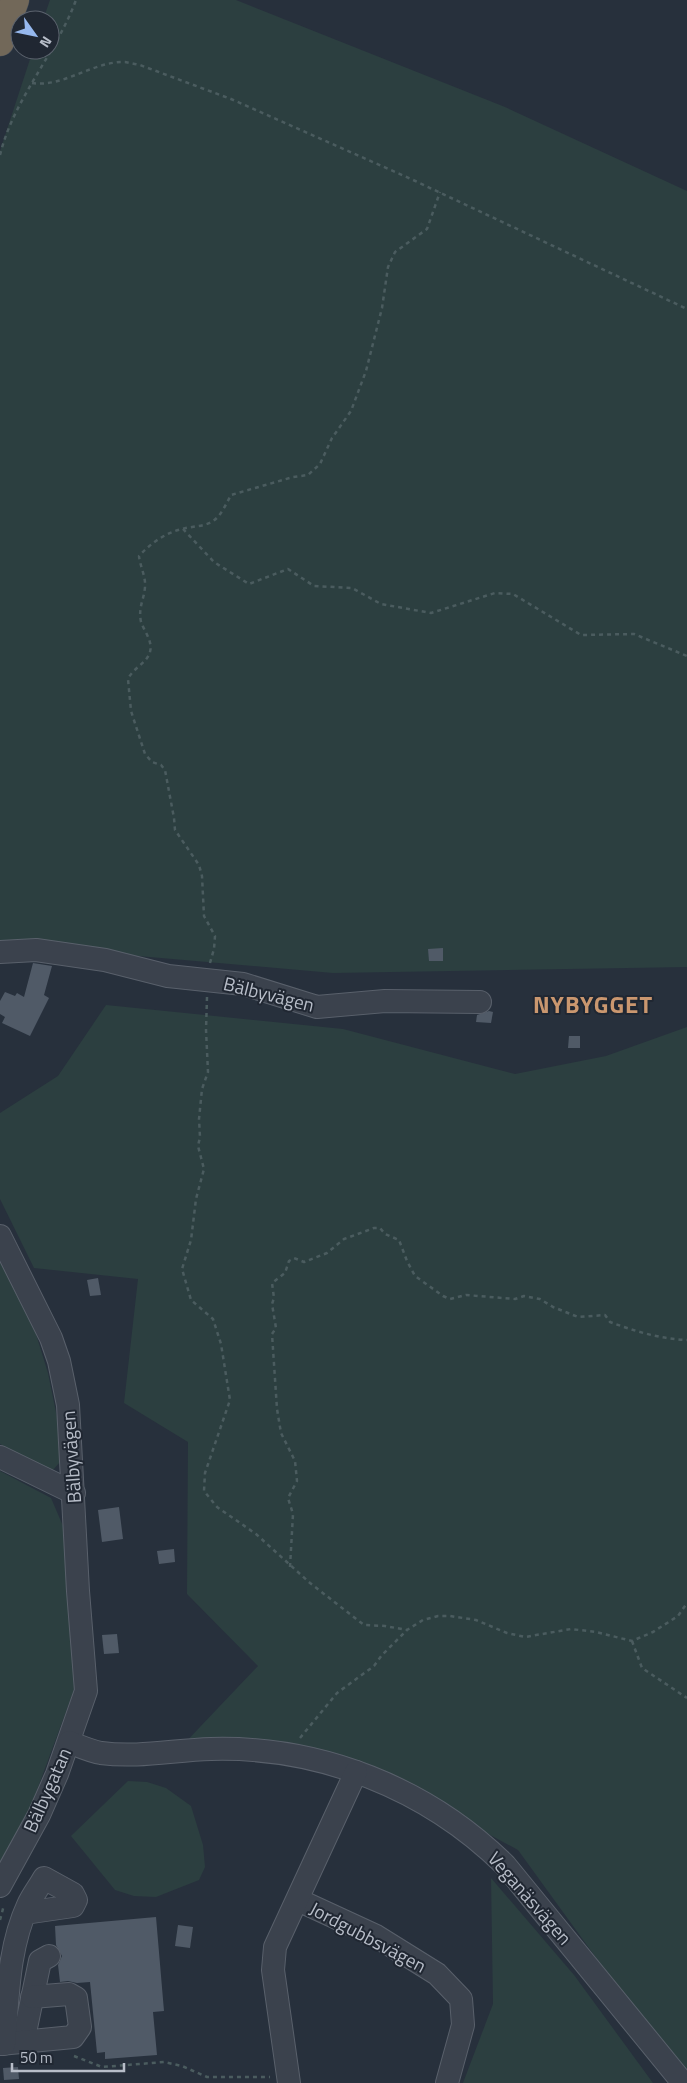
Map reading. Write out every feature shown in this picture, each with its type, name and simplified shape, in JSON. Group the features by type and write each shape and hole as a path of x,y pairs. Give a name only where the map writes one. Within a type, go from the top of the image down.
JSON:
{"highway":[{"path":"0,42 15,0"}],"street":[{"name":"Bälbyvägen","path":"0,952 36,950 105,960 168,976 243,984 317,1007 385,1001 480,1002"},
{"name":"Bälbyvägen","path":"0,1236 44,1324 59,1361 68,1406 78,1591 86,1691"},
{"path":"0,1456 74,1493"},
{"name":"Bälbygatan","path":"0,1886 40,1815 69,1742 86,1691"},
{"name":"Veganäsvägen","path":"69,1742 100,1753 147,1755 219,1749 288,1753 323,1761 356,1772 414,1796 437,1810 488,1849 517,1880 683,2083"},
{"name":"Jordgubbsvägen","path":"288,2080 273,1970 275,1947 356,1772"},
{"name":"Jordgubbsvägen","path":"298,1900 376,1936 437,1974 461,1999 463,2025 447,2083"},
{"path":"9,2043 11,1964 25,1913"},
{"path":"9,2043 32,1997 40,1962 49,1956"},
{"path":"9,2043 73,2037 80,2027 76,1998 69,1994 32,1997"}],"path":[{"path":"0,155 14,115 67,24 76,0"},
{"path":"32,83 45,85 113,63 126,62 140,66 231,99 440,192 687,309"},
{"path":"407,1630 364,1625 290,1567 256,1534 217,1507 204,1491 205,1473 230,1400 220,1344 213,1319 191,1300 182,1268 191,1240 196,1199 204,1169 198,1146 200,1137 199,1119 202,1089 208,1072 206,980 214,949 214,936 204,916 202,876 199,865 175,830 165,770 162,766 152,762 145,754 131,711 128,678 145,661 150,652 150,644 142,623 140,610 145,587 140,556 150,544 182,529 197,527 213,521 223,510 231,496 308,475 320,464 332,438 351,411 366,371 382,308 388,267 394,252 427,229 440,192"},
{"path":"182,529 214,562 250,584 288,569 314,586 352,588 381,604 431,613 495,593 513,594 580,635 634,634 687,656"},
{"path":"290,1567 293,1514 288,1498 297,1481 295,1461 281,1433 277,1409 272,1334 276,1328 272,1304 274,1298 272,1283 285,1273 289,1261 294,1258 304,1262 328,1253 344,1239 374,1228 380,1228 385,1234 393,1235 399,1240 415,1276 442,1296 450,1299 466,1294 515,1299 524,1296 540,1299 553,1307 578,1317 605,1315 610,1322 619,1323 637,1332 687,1340"},
{"path":"288,1753 337,1693 374,1666 394,1641 423,1620 438,1616 476,1620 507,1633 525,1637 571,1630 596,1632 632,1641 653,1632 678,1616 687,1604"},
{"path":"632,1641 642,1668 687,1698"},
{"path":"69,2055 102,2067 164,2062 182,2066 207,2077 288,2080"}],"shaded area":[{"path":"50,0 236,0 505,107 687,191 687,967 333,973 0,944 0,151 30,60 60,60 60,10 46,10"},
{"path":"106,1005 343,1029 515,1074 606,1056 687,1027 687,2071 610,1977 518,1850 360,1764 181,1747 258,1666 187,1594 188,1442 124,1403 138,1279 34,1268 0,1199 0,1113 58,1076"},
{"path":"0,1262 32,1321 48,1373 63,1447 60,1462 52,1471 0,1444"},
{"path":"0,1471 51,1498 66,1533 74,1690 0,1890"},
{"path":"128,1781 147,1782 166,1788 191,1806 203,1845 205,1867 199,1880 156,1897 134,1896 115,1890 71,1836"},
{"path":"491,1878 574,1975 653,2083 463,2083 493,2004"}],"building":[{"path":"443,948 443,961 429,961 428,949"},
{"path":"33,963 52,966 44,995 49,998 30,1036 2,1023 5,1017 0,1014 0,1001 5,992 15,996 17,993 24,997"},
{"path":"489,1011 493,1012 491,1023 476,1022 477,1015"},
{"path":"569,1036 580,1036 580,1048 568,1048"},
{"path":"98,1278 101,1295 90,1296 87,1280"},
{"path":"119,1507 123,1539 102,1542 98,1510"},
{"path":"174,1549 175,1562 159,1564 157,1551"},
{"path":"117,1634 119,1653 104,1654 102,1635"},
{"path":"156,1917 164,2011 153,2012 157,2055 105,2059 105,2052 97,2053 90,1982 60,1982 58,1965 62,1956 56,1945 55,1926"},
{"path":"178,1925 193,1927 190,1948 175,1946"},
{"path":"18,2067 19,2079 4,2080 3,2068"}],"district":[{"name":"NYBYGGET","path":"593,1005"}]}
